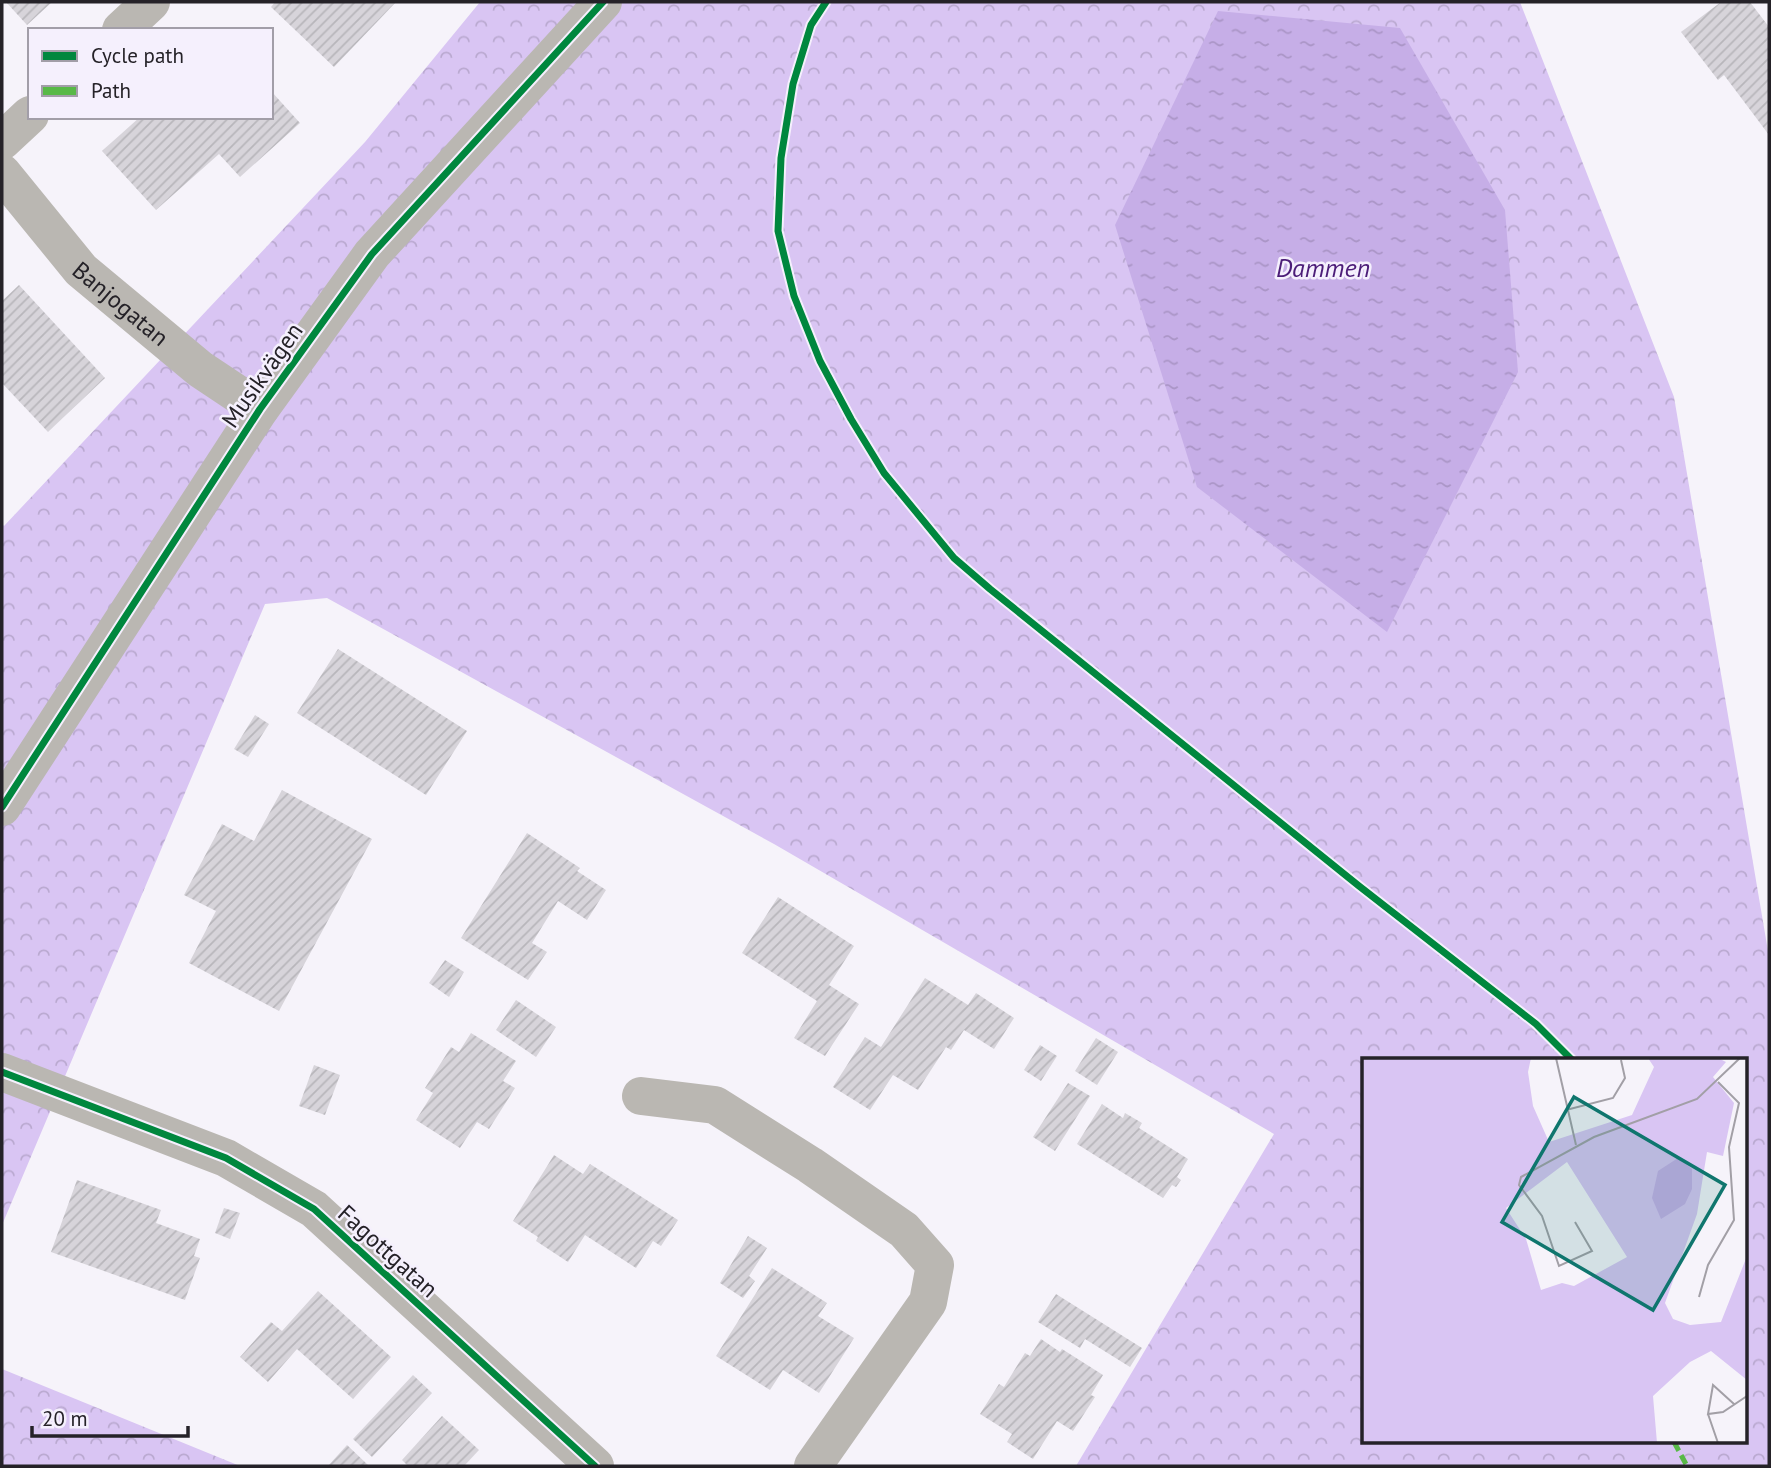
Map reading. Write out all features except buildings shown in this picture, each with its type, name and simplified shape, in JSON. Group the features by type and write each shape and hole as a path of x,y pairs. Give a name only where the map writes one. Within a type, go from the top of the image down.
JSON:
{"street":[{"path":"123,28 151,2"},
{"name":"Musikvägen","path":"2,807 260,409 372,254 603,2"},
{"path":"2,141 28,117"},
{"name":"Banjogatan","path":"2,173 81,270 200,369 260,409"},
{"name":"Fagottgatan","path":"2,1072 226,1158 314,1209 595,1466"},
{"path":"641,1096 715,1105 810,1165 904,1230 935,1265 928,1301 813,1466"}],"green space":[{"path":"480,2 1520,2 1674,397 1769,957 1769,1466 1076,1466 1274,1134 774,844 327,598 265,604 2,1225 2,524 4,526 365,142"},
{"path":"2,1369 240,1466 2,1466"}],"water":[{"name":"Dammen","path":"1218,11 1400,28 1505,210 1518,372 1387,632 1197,487 1115,225"}],"marked path":[{"path":"1675,1444 1687,1466"}],"cycle path":[{"path":"2,807 260,409 372,254 603,2"},
{"path":"826,2 811,25 793,84 781,158 778,231 794,296 820,361 884,473 954,558 990,589 1359,886 1536,1024 1570,1058"},
{"path":"2,1072 226,1158 314,1209 595,1466"}]}
